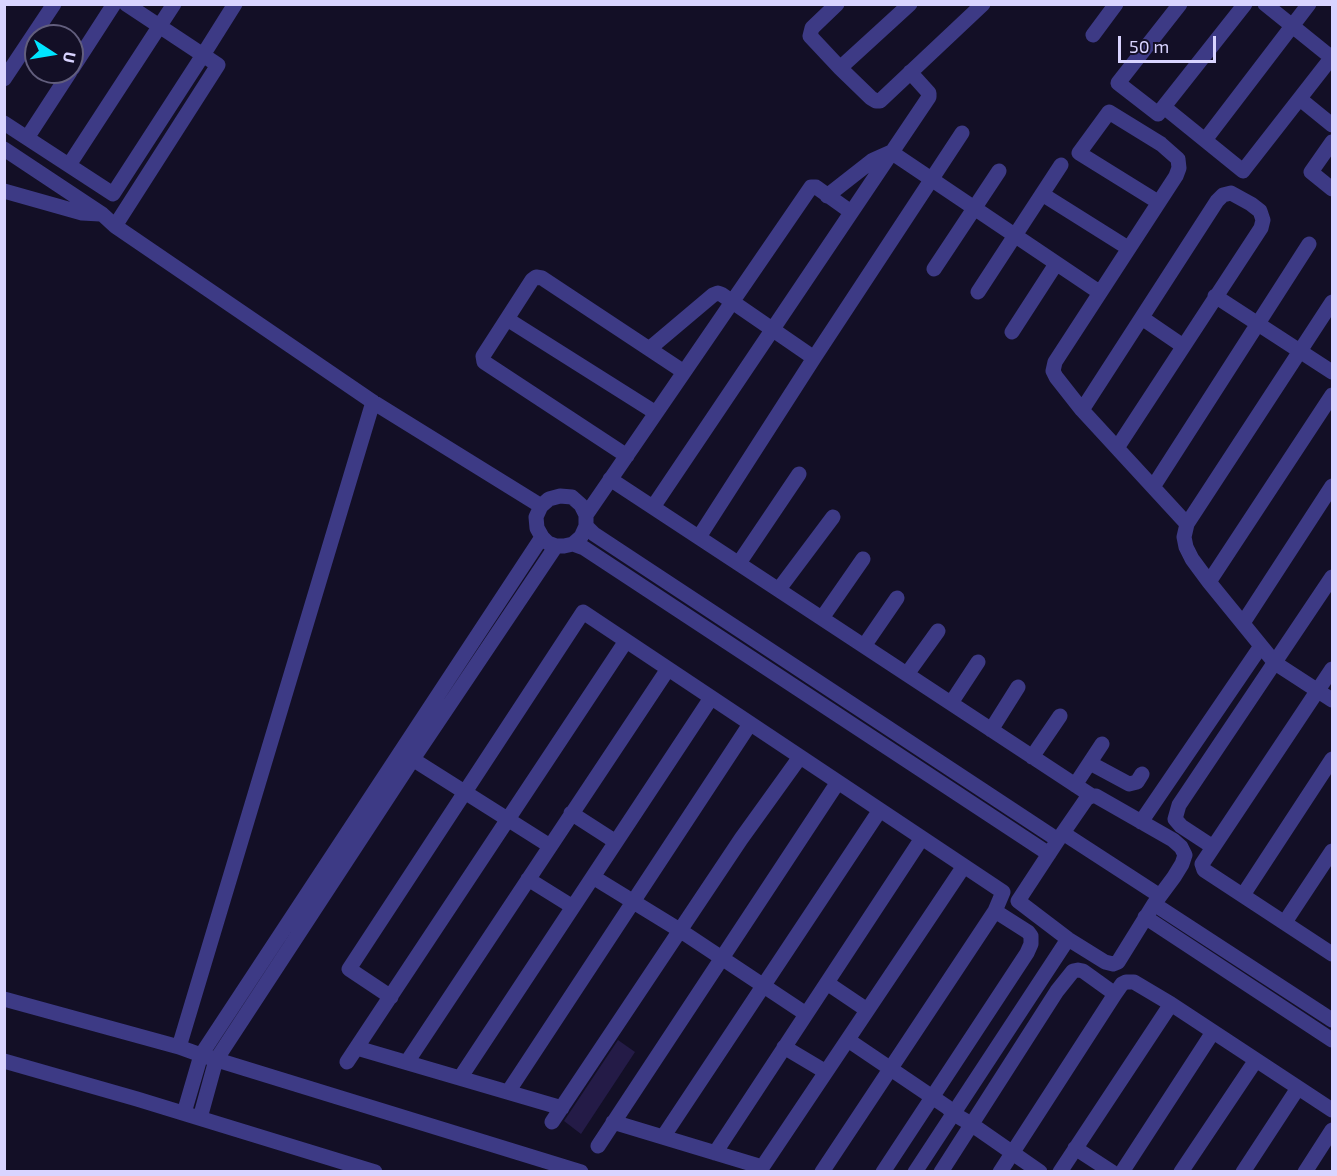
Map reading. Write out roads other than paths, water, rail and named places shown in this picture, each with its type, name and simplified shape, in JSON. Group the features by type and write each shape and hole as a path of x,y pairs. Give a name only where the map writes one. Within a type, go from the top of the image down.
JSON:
{"street":[{"path":"4,79 54,4"},
{"path":"84,51 114,4"},
{"path":"115,226 218,65 126,4"},
{"path":"69,165 174,4"},
{"path":"4,123 113,194 235,4"},
{"path":"837,4 812,28 810,36 876,101 880,101 983,4"},
{"path":"840,68 910,4"},
{"path":"1093,35 1116,4"},
{"path":"1180,4 1118,83 1158,114 1245,4"},
{"path":"1164,107 1243,171 1332,58 1265,4"},
{"path":"1204,140 1309,4"},
{"path":"653,507 929,97 929,93 910,72"},
{"path":"27,138 62,84"},
{"path":"1300,99 1332,125"},
{"path":"1158,202 1079,153 1109,112 1150,137 1178,159 1178,172 1099,292 1055,362 1053,369 1056,377 1082,410 1187,524"},
{"path":"699,537 962,133"},
{"path":"1332,142 1311,171 1332,189"},
{"path":"4,149 374,402 541,506"},
{"path":"891,152 1099,292"},
{"path":"827,196 873,160 891,152"},
{"path":"978,292 1061,165"},
{"path":"934,269 999,171"},
{"path":"851,212 816,187 811,187 610,479 586,521 581,537 573,544 564,546 548,543 542,537 537,528 536,517 541,506 549,499 560,496 572,498 581,504 586,521 604,540 1060,836 1332,1040"},
{"path":"4,191 82,213 102,214"},
{"path":"1082,410 1217,201 1225,194 1231,193 1260,211 1263,224 1117,448"},
{"path":"1042,194 1128,248"},
{"path":"1153,487 1309,244"},
{"path":"1012,332 1056,264"},
{"path":"627,456 484,362 483,356 532,280 542,278 684,372"},
{"path":"649,349 713,295 720,294 814,358"},
{"path":"1215,296 1332,372"},
{"path":"1332,302 1187,524 1185,537 1186,547 1192,559 1275,663 1332,700"},
{"path":"1142,318 1183,346"},
{"path":"507,319 656,413"},
{"path":"1209,582 1332,395"},
{"path":"179,1047 374,402"},
{"path":"739,563 799,474"},
{"path":"610,479 1092,796 1096,796 1173,840 1181,847 1185,855 1182,864 1118,962 1113,964 1105,962 1068,939 1018,901 1060,836 1087,798 1092,796"},
{"path":"1242,623 1332,486"},
{"path":"778,589 833,517"},
{"path":"184,1113 209,1057 407,755 542,537"},
{"path":"573,544 584,548 1048,854"},
{"path":"407,755 556,546"},
{"path":"822,618 863,559"},
{"path":"1214,847 1181,826 1175,819 1179,805 1332,577"},
{"path":"864,646 897,598"},
{"path":"391,997 349,969 583,612 1003,892 995,910 822,1172"},
{"path":"907,674 938,631"},
{"path":"347,1062 626,641"},
{"path":"1141,822 1261,646"},
{"path":"951,703 978,662"},
{"path":"407,1062 668,669"},
{"path":"1330,948 1203,869 1203,862 1332,669"},
{"path":"991,730 1018,687"},
{"path":"460,1078 711,698"},
{"path":"1032,757 1060,716"},
{"path":"508,1092 750,723"},
{"path":"1075,785 1102,744"},
{"path":"407,755 550,846"},
{"path":"552,1122 741,839 800,757"},
{"path":"1243,895 1332,759"},
{"path":"1090,763 1129,784 1135,783 1142,774"},
{"path":"598,1146 838,782"},
{"path":"663,1137 880,810"},
{"path":"571,813 616,842"},
{"path":"714,1153 922,838"},
{"path":"1285,922 1332,851"},
{"path":"614,1122 761,1169 964,866"},
{"path":"593,877 681,931 806,1014"},
{"path":"528,879 573,907"},
{"path":"1153,906 1332,1020"},
{"path":"883,1172 1031,944 1031,936 1028,932 995,910"},
{"path":"915,1172 1068,939"},
{"path":"941,1172 1073,971 1083,971 1115,994"},
{"path":"1000,1172 1124,982 1134,982 1171,1004 1332,1110"},
{"path":"826,983 867,1010"},
{"path":"4,999 179,1047 581,1172"},
{"path":"1060,1172 1171,1004"},
{"path":"1122,1172 1213,1032"},
{"path":"848,1040 1040,1172"},
{"path":"784,1047 825,1072"},
{"path":"357,1048 562,1108"},
{"path":"200,1118 209,1057"},
{"path":"1181,1172 1256,1060"},
{"path":"4,1061 375,1172"},
{"path":"1243,1172 1298,1088"},
{"path":"1305,1172 1332,1130"},
{"path":"1076,1148 1112,1172"}]}
